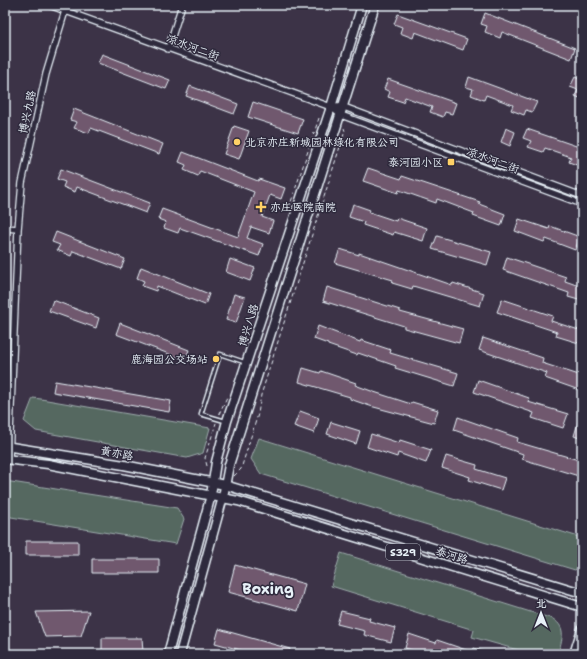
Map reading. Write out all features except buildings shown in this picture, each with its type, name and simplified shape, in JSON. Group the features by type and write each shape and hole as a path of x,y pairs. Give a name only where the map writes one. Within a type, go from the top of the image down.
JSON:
{"main road":[{"name":"博兴八路","path":"168,654 211,495 216,462 227,422 248,363 331,107 362,5"},
{"path":"180,654 223,497 238,435 344,107 375,5"},
{"name":"黄亦路","path":"7,446 124,465 225,485"},
{"name":"S329","path":"7,459 223,497"},
{"name":"泰河路","path":"225,485 582,593"},
{"name":"泰河路","path":"223,497 265,508 582,608"},
{"path":"574,654 582,629"}],"street":[{"name":"凉水河二街","path":"49,5 331,107 341,115 582,204"},
{"path":"168,49 182,5"},
{"name":"博兴九路","path":"7,459 18,229 22,183 46,74 65,11"},
{"name":"凉水河二街","path":"331,107 344,107 582,196"},
{"path":"5,228 18,229"}],"lane":[{"path":"227,422 201,414 220,354 248,363"}],"path":[{"path":"225,485 241,469 254,429 261,395 345,131 341,115"}],"green space":[{"path":"33,398 210,428 203,453 187,458 36,431 24,421"},
{"path":"259,438 582,538 582,560 575,570 261,474 251,459"},
{"path":"5,481 177,508 184,519 176,544 5,516"},
{"path":"341,553 553,619 562,630 562,639 558,654 532,654 472,637 474,630 331,586"}],"place":[{"name":"北京亦庄新城园林绿化有限公司","path":"237,142"},
{"name":"泰河园小区","path":"451,162"},
{"name":"亦庄医院南院","path":"261,207"},
{"name":"鹿海园公交场站","path":"216,359"}],"district":[{"name":"Boxing","path":"268,589"}]}
